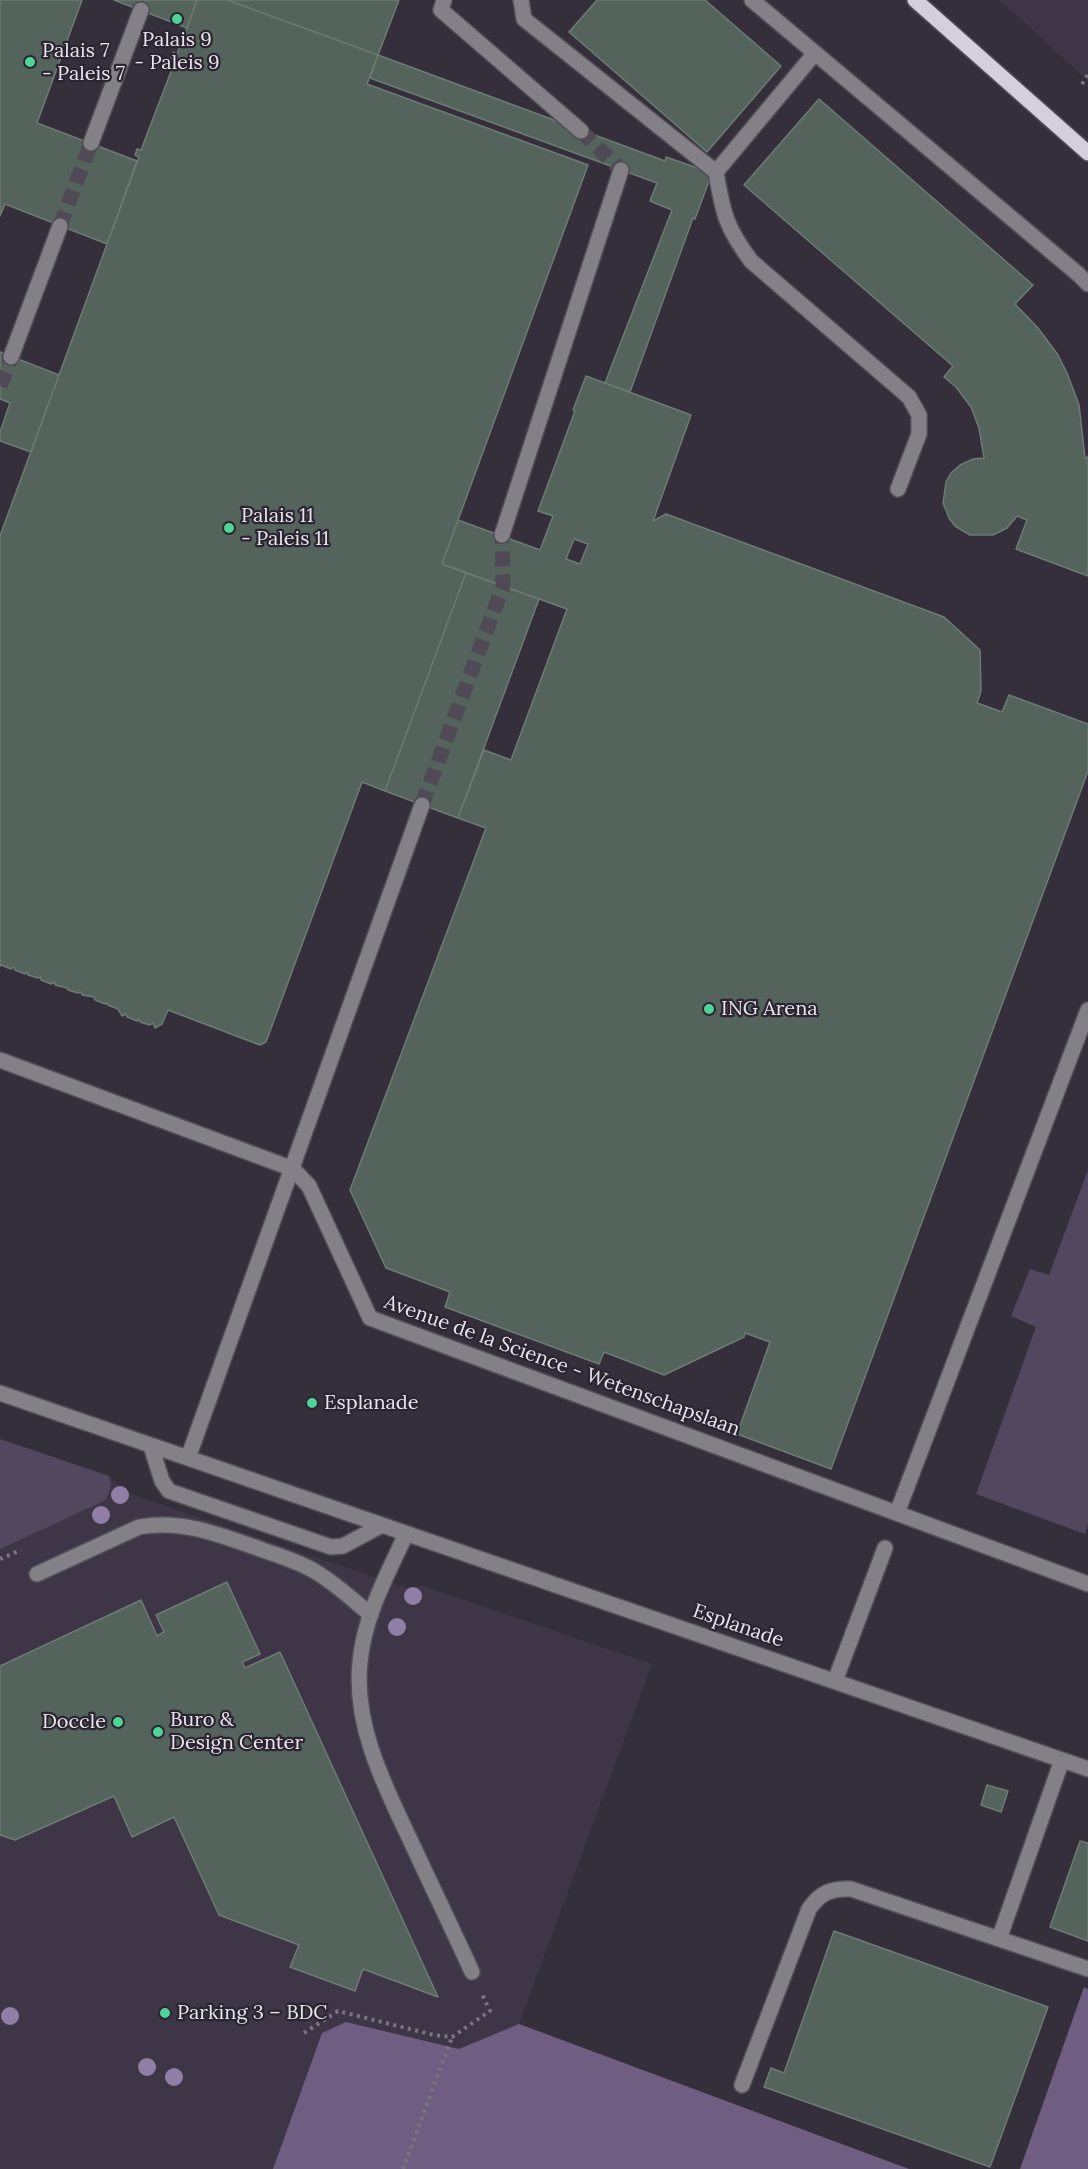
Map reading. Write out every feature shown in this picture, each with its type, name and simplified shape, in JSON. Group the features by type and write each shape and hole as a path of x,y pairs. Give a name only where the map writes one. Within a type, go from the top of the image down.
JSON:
{"main road":[{"path":"915,0 1088,153"}],"street":[{"path":"444,0 441,10 581,131"},
{"path":"521,0 524,19 716,172 723,211 733,236 752,261 909,397 919,415 919,434 898,489"},
{"path":"752,0 1088,284"},
{"path":"91,143 141,10"},
{"path":"716,172 815,53"},
{"path":"502,535 621,170"},
{"path":"11,357 60,226"},
{"path":"188,1458 422,805"},
{"path":"897,1513 1088,1010"},
{"path":"0,1060 293,1169"},
{"name":"Avenue de la Science - Wetenschapslaan","path":"293,1169 309,1186 370,1318 1088,1584"},
{"name":"Esplanade","path":"0,1393 1088,1769"},
{"path":"152,1446 164,1485 169,1491 321,1543 339,1547 382,1526"},
{"path":"37,1574 139,1527 156,1524 191,1526 314,1570 370,1615"},
{"path":"406,1534 370,1615 360,1661 359,1684 369,1741 390,1797 472,1972"},
{"path":"835,1681 885,1548"},
{"path":"999,1939 1062,1760"},
{"path":"742,2085 809,1909 816,1899 826,1892 851,1889 1088,1970"}],"path":[{"path":"1082,84 1088,74"},
{"path":"403,2169 452,2037 490,2011 486,2001"},
{"path":"304,2033 339,2011 434,2035 452,2037"}],"shaded area":[{"path":"999,0 1088,0 1088,81 1013,12"},
{"path":"1088,1170 1088,1525 1085,1534 976,1494 1036,1327 1011,1316 1030,1269 1049,1275"},
{"path":"0,1439 109,1476 130,1494 406,1588 422,1586 652,1664 519,2024 909,2169 0,2169"},
{"path":"0,1439 109,1476 111,1486 106,1500 0,1549"},
{"path":"1084,1987 1088,1989 1088,2169 1020,2169"},
{"path":"346,2022 459,2049 519,2024 909,2169 273,2169 322,2033"}],"building":[{"name":"Palais 7 - Paleis 7","path":"0,0 82,0 37,123 137,161 107,244 5,204 0,216"},
{"name":"Palais 9 - Paleis 9","path":"114,0 197,0 187,28"},
{"name":"Palais 11 - Paleis 11","path":"197,0 227,0 378,55 367,84 588,165 442,564 466,573 385,791 362,782 266,1042 260,1045 168,1010 162,1024 155,1028 153,1023 150,1025 140,1022 139,1019 137,1021 127,1017 126,1014 122,1016 118,1009 108,1003 95,1000 94,997 55,985 55,982 51,984 41,980 41,977 15,970 14,967 11,969 0,966 0,536 139,157 135,155 137,149 141,150 175,61 170,59 173,52 177,54"},
{"path":"227,0 399,0 378,55"},
{"path":"597,0 705,0 781,66 707,152 569,32"},
{"path":"378,55 665,161 666,157 712,173 695,219 693,218 630,392 605,383 672,210 650,201 657,183 370,78"},
{"path":"819,99 1033,285 1015,304 1038,328 1058,355 1079,405 1085,458 1088,457 1088,576 1016,549 1027,520 1017,516 1007,528 993,535 970,535 955,526 943,503 946,482 951,473 960,465 973,459 984,458 979,428 971,407 956,387 944,377 953,366 744,185"},
{"path":"0,352 59,375 31,452 0,441 0,432 10,403 0,399"},
{"name":"ING Arena","path":"586,376 691,415 653,521 666,514 944,617 980,650 981,691 977,703 1002,712 1009,695 1088,724 1088,771 831,1469 737,1434 770,1342 745,1333 744,1337 664,1375 604,1352 599,1364 445,1307 450,1292 386,1268 350,1190 486,828 458,818 484,750 511,760 567,609 442,564 458,520 540,550 553,516 538,511 575,411 573,410","holes":["574,539 588,544 580,564 566,559"]},
{"path":"466,573 539,599 458,818 385,791"},
{"name":"Buro & Design Center","path":"227,1582 260,1654 242,1662 245,1668 280,1652 438,1997 363,1969 355,1991 290,1967 299,1945 219,1915 174,1817 132,1837 114,1796 15,1840 0,1835 0,1666 141,1600 157,1636 164,1632 156,1615"},
{"path":"987,1785 1008,1791 1001,1812 981,1805"},
{"path":"1080,1841 1088,1843 1088,1941 1050,1927"},
{"path":"834,1931 1048,2007 990,2167 764,2087 771,2068 784,2073"}],"tunnel":[{"path":"581,131 621,170"},
{"path":"60,226 91,143"},
{"path":"0,386 11,357"},
{"path":"422,805 503,586 502,535"}],"place":[{"name":"Palais 9 - Paleis 9","path":"177,19"},
{"name":"Palais 7 - Paleis 7","path":"30,62"},
{"name":"Palais 11 - Paleis 11","path":"229,528"},
{"name":"ING Arena","path":"709,1009"},
{"name":"Esplanade","path":"312,1403"},
{"name":"Doccle","path":"118,1722"},
{"name":"Buro & Design Center","path":"158,1732"},
{"name":"Parking 3 – BDC","path":"165,2013"}]}
